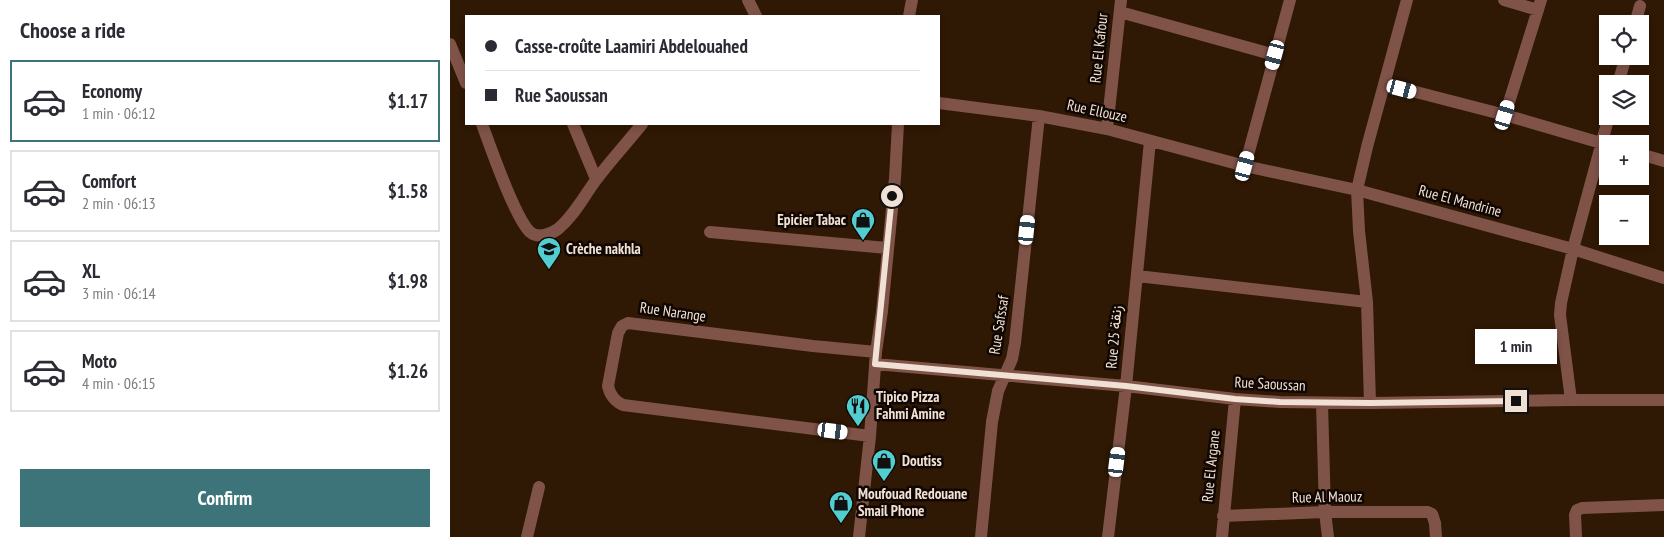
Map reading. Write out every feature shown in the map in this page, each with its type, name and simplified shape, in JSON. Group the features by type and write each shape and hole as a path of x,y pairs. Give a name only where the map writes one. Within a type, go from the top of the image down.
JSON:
{"street":[{"path":"748,0 756,15"},
{"path":"909,15 912,0"},
{"path":"1245,166 1290,0"},
{"path":"1370,403 1367,302 1359,231 1357,190 1407,0"},
{"path":"1504,0 1539,5 1505,115"},
{"path":"1120,6 1275,55"},
{"name":"Rue El Kafour","path":"1107,129 1120,6"},
{"path":"1638,15 1640,6"},
{"path":"450,44 465,81"},
{"path":"1385,84 1505,115 1599,143"},
{"name":"Rue Ellouze","path":"940,104 1039,116 1107,129 1245,166"},
{"name":"Rue Safssaf","path":"980,537 992,422 998,391 1012,359 1015,343 1039,116"},
{"path":"482,125 516,208 531,232 538,235 548,235 558,229 568,219 596,180 641,125"},
{"path":"573,125 596,180"},
{"path":"859,537 895,178 898,125"},
{"name":"Rue 25 زنقة","path":"1108,537 1126,386 1150,141"},
{"path":"1649,157 1664,161"},
{"path":"1571,400 1560,315 1561,303 1573,249 1599,161"},
{"name":"Rue El Mandrine","path":"1245,166 1357,190 1573,249 1664,278"},
{"path":"710,232 887,248"},
{"path":"1136,276 1367,302"},
{"name":"Rue Narange","path":"870,436 623,405 616,402 608,386 618,332 622,326 628,323 813,346 876,358"},
{"name":"Rue Saoussan","path":"876,358 902,365 1126,386 1235,399 1322,403 1664,400"},
{"name":"Rue El Argane","path":"1222,537 1222,516 1235,399"},
{"path":"1322,403 1325,512 1328,537"},
{"path":"527,537 539,487"},
{"path":"1576,537 1575,514 1577,510 1582,508 1664,505"},
{"name":"Rue Al Maouz","path":"1222,516 1325,512 1423,512 1432,514 1436,537"}],"place":[{"name":"Epicier Tabac","path":"863,241"},
{"name":"Crèche nakhla","path":"549,270"},
{"name":"Tipico Pizza Fahmi Amine","path":"858,427"},
{"name":"Doutiss","path":"884,482"},
{"name":"Moufouad Redouane Smail Phone","path":"841,524"}],"route":[{"path":"892,196 882,311 875,364 1126,386 1235,399 1280,402 1516,401"}]}
